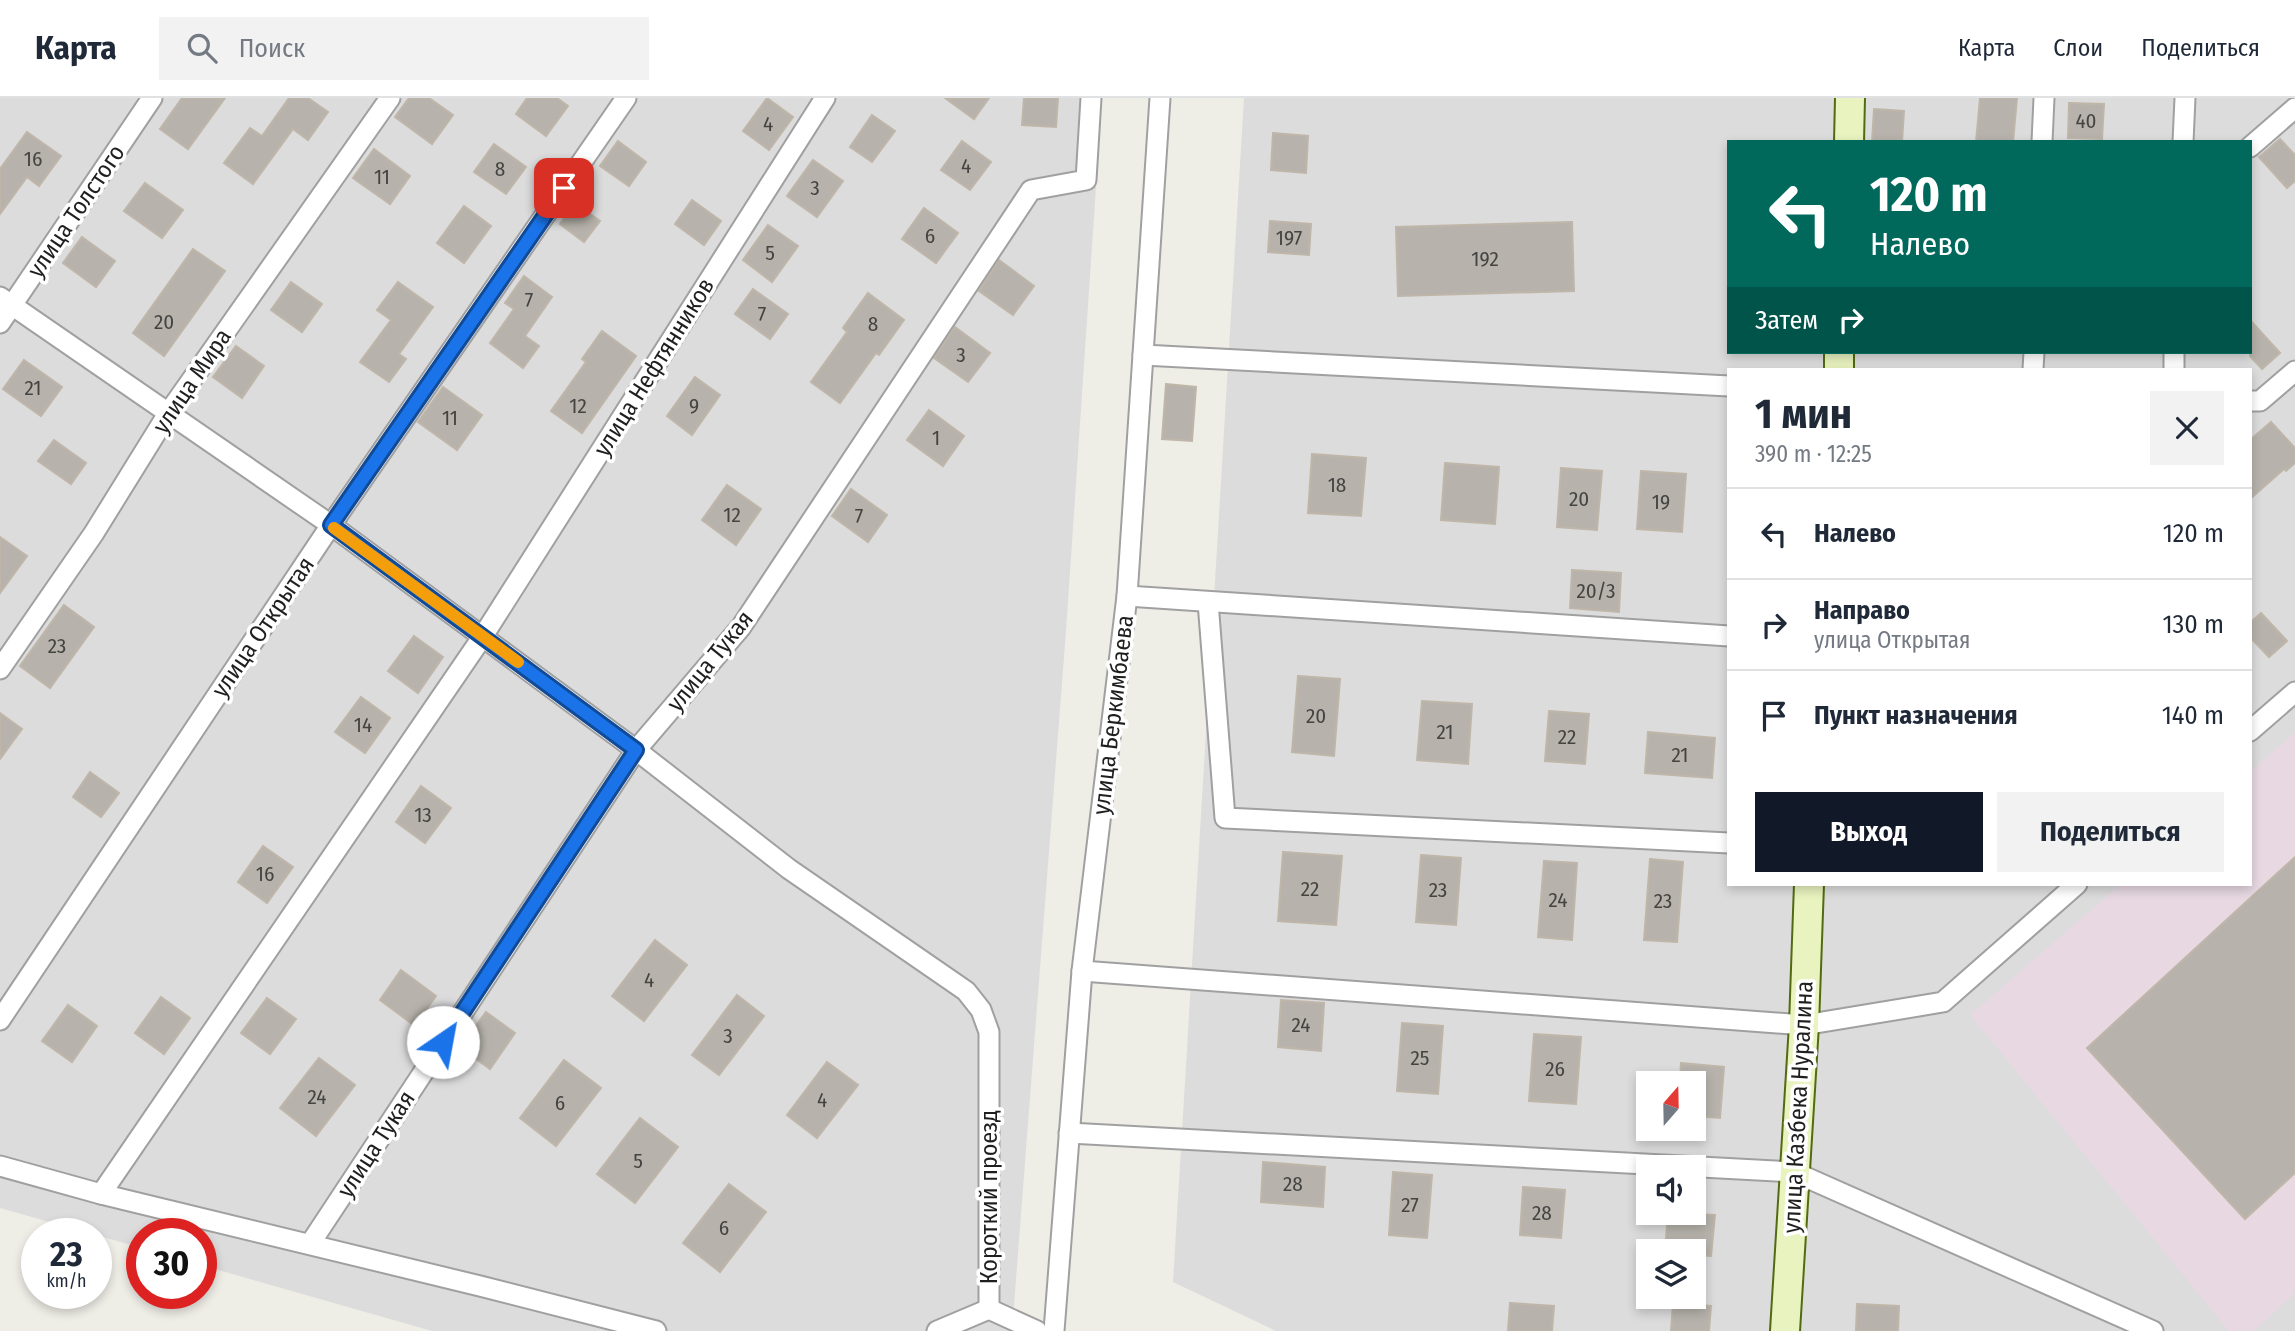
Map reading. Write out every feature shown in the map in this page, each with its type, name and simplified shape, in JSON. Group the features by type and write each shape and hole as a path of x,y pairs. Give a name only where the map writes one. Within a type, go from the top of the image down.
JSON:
{"street":[{"name":"улица Толстого","path":"0,324 6,301 152,98"},
{"name":"улица Мира","path":"0,668 94,533 169,412 390,98"},
{"name":"улица Открытая","path":"0,1020 331,525 626,98"},
{"name":"улица Нефтянников","path":"101,1194 482,636 825,98"},
{"name":"улица Тукая","path":"310,1244 636,750 741,627 1031,190 1086,180 1090,98"},
{"name":"улица Беркимбаева","path":"1054,1331 1083,971 1127,596 1160,98"},
{"path":"1849,140 1850,98"},
{"path":"2042,140 2043,98"},
{"path":"2183,140 2185,98"},
{"path":"2252,145 2295,108"},
{"path":"6,301 331,525 636,750"},
{"path":"1143,355 1727,386"},
{"path":"2255,401 2295,371"},
{"path":"1127,596 1727,636"},
{"path":"1208,602 1225,818 1727,843"},
{"path":"2252,729 2295,692"},
{"name":"Короткий проезд","path":"636,750 789,869 966,991 981,1010 989,1032 989,1309 1037,1331"},
{"name":"улица Казбека Нуралина","path":"1785,1331 1804,1025 1809,886"},
{"path":"1083,971 1804,1025 1943,1002 2075,886"},
{"path":"1069,1133 1794,1172 2153,1331"},
{"path":"0,1166 101,1194 656,1331"},
{"path":"937,1331 989,1309"}],"shaded area":[{"path":"0,98 1102,98 1066,631 1012,1331 432,1331 217,1270 217,1218 126,1218 126,1243 112,1240 112,1218 36,1218 0,1208"},
{"path":"1244,98 2295,98 2295,1331 1276,1331 1173,1282"},
{"path":"2295,732 2295,1293 2254,1331 2229,1331 1970,1015 2119,886 2252,886 2252,770"}],"building":[{"path":"182,98 225,98 188,149 160,129"},
{"path":"289,98 308,98 328,112 308,140 293,129 253,184 224,163 250,128 262,136"},
{"path":"409,98 429,98 453,115 432,144 395,117"},
{"path":"527,98 557,98 568,106 546,136 516,114"},
{"path":"767,98 793,117 769,150 743,131"},
{"path":"945,98 989,98 974,119"},
{"path":"1024,98 1058,98 1056,127 1022,125"},
{"path":"1980,98 2017,98 2013,140 1976,140"},
{"path":"2069,103 2104,104 2102,139 2068,138"},
{"path":"1874,109 1904,111 1902,140 1872,140"},
{"path":"872,115 895,131 872,162 850,147"},
{"path":"27,132 61,156 39,186 27,177 0,214 0,169"},
{"path":"1273,133 1308,136 1306,173 1271,170"},
{"path":"2280,139 2295,155 2295,181 2287,188 2259,157"},
{"path":"618,141 646,162 629,186 600,166"},
{"path":"962,141 991,162 970,190 941,170"},
{"path":"494,144 526,167 506,194 474,172"},
{"path":"374,149 410,176 390,204 353,178"},
{"path":"813,160 843,181 817,217 787,196"},
{"path":"145,183 183,210 162,238 124,211"},
{"path":"692,200 721,221 704,245 675,224"},
{"path":"575,203 600,221 584,242 560,224"},
{"path":"464,206 491,226 464,263 437,243"},
{"path":"924,208 958,233 936,263 902,239"},
{"path":"1270,221 1311,224 1309,255 1268,252"},
{"path":"1572,222 1574,291 1398,296 1396,227"},
{"path":"768,225 798,246 772,282 743,260"},
{"path":"82,237 115,261 96,287 63,263"},
{"path":"193,249 225,271 164,356 133,333"},
{"path":"999,260 1034,286 1013,315 979,291"},
{"path":"524,276 552,297 525,336 539,346 523,368 490,343 514,309 505,303"},
{"path":"291,282 322,304 302,332 271,310"},
{"path":"398,282 433,307 399,354 406,359 389,382 360,362 391,320 377,310"},
{"path":"753,289 788,314 770,339 735,314"},
{"path":"868,293 904,320 840,403 811,382 847,332 843,328"},
{"path":"2252,322 2280,353 2262,369 2250,356"},
{"path":"955,327 990,353 968,382 934,358"},
{"path":"602,331 636,356 582,433 551,411 586,362 582,359"},
{"path":"236,346 264,366 242,398 213,377"},
{"path":"24,360 62,387 41,416 3,389"},
{"path":"695,377 720,395 692,435 667,416"},
{"path":"1166,384 1196,387 1192,441 1162,439"},
{"path":"443,387 482,415 457,450 418,422"},
{"path":"929,410 964,436 943,466 907,440"},
{"path":"2271,422 2295,448 2295,463 2286,471 2284,469 2252,497 2252,438"},
{"path":"54,440 86,463 71,484 38,461"},
{"path":"1312,454 1366,458 1361,516 1308,513"},
{"path":"1445,463 1499,467 1495,524 1441,520"},
{"path":"1561,468 1602,471 1597,530 1557,527"},
{"path":"1641,471 1686,474 1682,532 1637,529"},
{"path":"727,485 761,509 736,545 702,520"},
{"path":"851,489 887,515 868,542 832,516"},
{"path":"0,537 27,556 0,593"},
{"path":"1572,570 1621,573 1619,612 1570,608"},
{"path":"64,605 94,627 50,688 20,666"},
{"path":"2261,613 2287,641 2269,657 2252,639 2252,621"},
{"path":"414,636 443,657 418,693 388,671"},
{"path":"1298,676 1340,679 1334,756 1292,752"},
{"path":"361,697 390,718 365,753 335,732"},
{"path":"1422,701 1472,704 1468,764 1417,760"},
{"path":"1549,711 1589,714 1585,764 1545,761"},
{"path":"0,713 22,729 0,759"},
{"path":"1648,732 1715,738 1712,778 1645,773"},
{"path":"90,772 119,793 101,817 73,797"},
{"path":"421,786 451,808 425,843 396,822"},
{"path":"263,846 293,867 267,903 238,882"},
{"path":"1283,852 1342,856 1336,925 1278,921"},
{"path":"1421,855 1461,858 1456,925 1416,922"},
{"path":"2295,857 2295,1173 2245,1219 2087,1048"},
{"path":"1650,859 1683,862 1677,942 1644,940"},
{"path":"1544,861 1577,863 1572,940 1538,937"},
{"path":"655,940 687,965 644,1021 612,996"},
{"path":"401,970 436,996 415,1026 380,1000"},
{"path":"737,995 764,1016 719,1075 692,1055"},
{"path":"161,997 190,1018 164,1054 135,1033"},
{"path":"267,998 296,1019 270,1054 241,1033"},
{"path":"1281,1000 1324,1003 1321,1051 1278,1047"},
{"path":"68,1005 97,1026 72,1062 42,1041"},
{"path":"486,1012 515,1033 490,1069 460,1047"},
{"path":"1402,1023 1443,1026 1438,1094 1397,1091"},
{"path":"1534,1034 1581,1037 1576,1104 1529,1101"},
{"path":"319,1058 355,1085 316,1136 280,1108"},
{"path":"564,1060 601,1088 556,1146 520,1118"},
{"path":"827,1062 858,1085 817,1138 787,1115"},
{"path":"1681,1063 1724,1067 1720,1118 1706,1117 1706,1071 1681,1071"},
{"path":"640,1118 678,1147 635,1203 597,1174"},
{"path":"1263,1162 1325,1167 1323,1207 1261,1202"},
{"path":"1393,1172 1432,1175 1427,1238 1389,1235"},
{"path":"729,1184 766,1212 720,1272 683,1243"},
{"path":"1523,1187 1565,1190 1561,1238 1520,1235"},
{"path":"1706,1215 1715,1215 1711,1256 1706,1256 1706,1239 1666,1239 1667,1225 1706,1225"},
{"path":"1510,1303 1554,1306 1552,1331 1508,1331"},
{"path":"1857,1304 1899,1306 1898,1331 1856,1331"},
{"path":"1706,1306 1711,1306 1709,1331 1671,1331 1673,1309 1706,1309"}],"slow traffic":[{"path":"334,528 518,662"}],"route":[{"path":"443,1042 636,750 331,525 564,188"}]}
